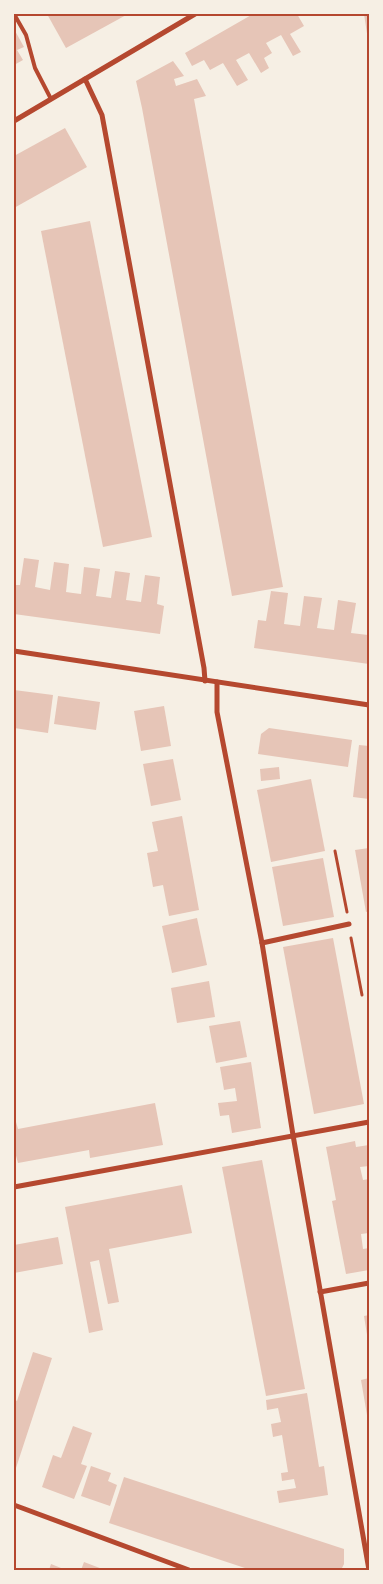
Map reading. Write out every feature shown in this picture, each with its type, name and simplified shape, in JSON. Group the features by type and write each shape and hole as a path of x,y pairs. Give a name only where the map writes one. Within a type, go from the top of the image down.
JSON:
{"street":[{"path":"14,121 194,14"},
{"path":"85,79 102,115 205,680"},
{"path":"14,651 369,705"},
{"path":"217,682 217,712 262,943 293,1135 369,1570"},
{"path":"262,943 349,924"},
{"path":"14,1187 369,1122"},
{"path":"320,1292 369,1283"},
{"path":"14,1505 189,1570"}],"lane":[{"path":"14,14 26,35 35,68 51,99"}],"building":[{"path":"47,14 128,14 66,48"},
{"path":"253,14 297,14 304,26 290,34 301,52 293,56 281,35 266,43 272,53 264,58 269,68 261,73 249,53 236,60 248,80 237,86 223,63 210,70 204,60 192,66 185,53"},
{"path":"364,14 369,14 369,40 368,40"},
{"path":"14,29 24,47 17,50 23,60 14,65"},
{"path":"173,61 184,76 174,79 176,86 197,79 206,96 194,99 283,587 232,596 136,81"},
{"path":"65,128 87,167 14,208 14,156"},
{"path":"90,221 152,537 103,547 41,231"},
{"path":"24,558 39,560 35,587 50,590 54,562 69,564 66,592 73,593 81,594 84,567 100,569 96,596 111,598 115,571 130,573 126,600 141,602 145,575 160,577 157,604 164,606 160,634 14,614 14,585 20,585"},
{"path":"271,591 288,593 284,624 300,626 304,596 322,598 317,628 334,630 338,600 356,603 351,633 368,635 369,631 369,664 254,648 258,620 266,621"},
{"path":"14,690 53,695 48,733 14,728"},
{"path":"58,696 100,702 96,730 54,724"},
{"path":"164,706 171,746 141,751 134,711"},
{"path":"269,728 352,740 348,767 258,754 261,734"},
{"path":"359,745 369,746 369,799 353,797"},
{"path":"173,759 181,800 151,806 143,764"},
{"path":"279,767 280,779 261,781 260,769"},
{"path":"311,779 325,851 271,862 257,790"},
{"path":"182,816 199,910 169,916 163,885 153,887 147,853 158,851 152,822"},
{"path":"369,848 369,911 366,912 355,850"},
{"path":"323,858 334,917 283,926 272,867"},
{"path":"197,918 207,965 172,973 162,926"},
{"path":"333,938 364,1104 314,1114 283,947"},
{"path":"209,981 215,1017 177,1023 171,988"},
{"path":"240,1021 247,1057 216,1063 209,1026"},
{"path":"251,1062 261,1128 232,1133 229,1115 220,1116 218,1103 237,1101 235,1088 224,1090 220,1067"},
{"path":"155,1103 163,1145 90,1158 89,1150 18,1163 14,1152 14,1115 18,1129"},
{"path":"355,1141 356,1147 369,1145 369,1166 360,1167 363,1180 369,1179 369,1233 361,1234 363,1249 369,1248 369,1270 346,1274 332,1201 336,1200 326,1147"},
{"path":"262,1160 305,1389 266,1396 222,1167"},
{"path":"182,1185 192,1233 109,1249 119,1302 108,1304 99,1260 90,1262 103,1330 89,1333 65,1207"},
{"path":"58,1237 63,1264 14,1273 14,1245"},
{"path":"369,1315 369,1341 368,1341 364,1316"},
{"path":"33,1352 52,1358 14,1474 14,1399 17,1401"},
{"path":"369,1378 369,1415 367,1415 361,1380"},
{"path":"307,1393 319,1467 324,1466 328,1495 279,1503 277,1491 296,1488 294,1479 282,1481 281,1473 288,1472 282,1435 273,1437 271,1424 281,1422 278,1408 267,1410 266,1400"},
{"path":"73,1426 92,1433 81,1464 87,1466 74,1499 42,1487 53,1455 61,1458"},
{"path":"91,1466 111,1473 108,1481 117,1485 110,1506 81,1496"},
{"path":"124,1477 344,1549 344,1564 341,1570 251,1570 109,1523"},
{"path":"84,1562 105,1570 81,1570"},
{"path":"51,1564 66,1570 49,1570"}]}
